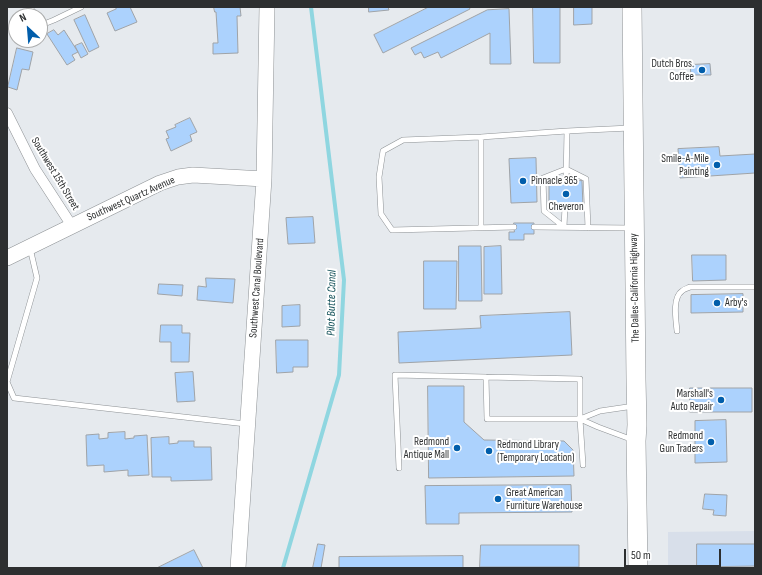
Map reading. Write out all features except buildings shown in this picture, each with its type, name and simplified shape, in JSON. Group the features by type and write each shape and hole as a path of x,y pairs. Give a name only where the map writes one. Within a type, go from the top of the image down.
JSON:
{"highway":[{"name":"The Dalles-California Highway","path":"632,7 638,568"}],"main road":[{"name":"Southwest Canal Boulevard","path":"238,568 264,179 267,7"},
{"name":"Southwest Quartz Avenue","path":"7,258 160,183 178,177 193,176 264,179"}],"street":[{"name":"Southwest 15th Street","path":"7,113 35,169 72,226"}],"lane":[{"path":"48,22 81,7"},
{"path":"514,227 392,230 381,214 379,177 383,151 403,140 481,137 567,130 633,128"},
{"path":"566,181 567,130"},
{"path":"481,137 481,228"},
{"path":"564,227 544,211 543,178 566,169 586,179 588,228"},
{"path":"564,227 565,206"},
{"path":"534,227 634,228"},
{"path":"30,247 37,278 7,382 14,398 248,424"},
{"path":"677,331 676,301 682,290 690,287 755,287"},
{"path":"399,468 396,375 580,379 580,418 583,465"},
{"path":"486,377 487,419 580,418 600,411 637,406"},
{"path":"580,418 598,427 636,441"}],"shaded area":[{"path":"755,531 755,568 668,568 668,532"}],"waterway":[{"name":"Pilot Butte Canal","path":"283,568 339,375 344,280 311,7"}],"place":[{"name":"Dutch Bros. Coffee","path":"702,70"},
{"name":"Smile-A-Mile Painting","path":"717,165"},
{"name":"Pinnacle 365","path":"523,181"},
{"name":"Cheveron","path":"566,194"},
{"name":"Arby's","path":"717,303"},
{"name":"Marshall's Auto Repair","path":"721,400"},
{"name":"Redmond Gun Traders","path":"711,442"},
{"name":"Redmond Antique Mall","path":"457,448"},
{"name":"Redmond Library (Temporary Location)","path":"489,451"},
{"name":"Great American Furniture Warehouse","path":"498,499"}]}
